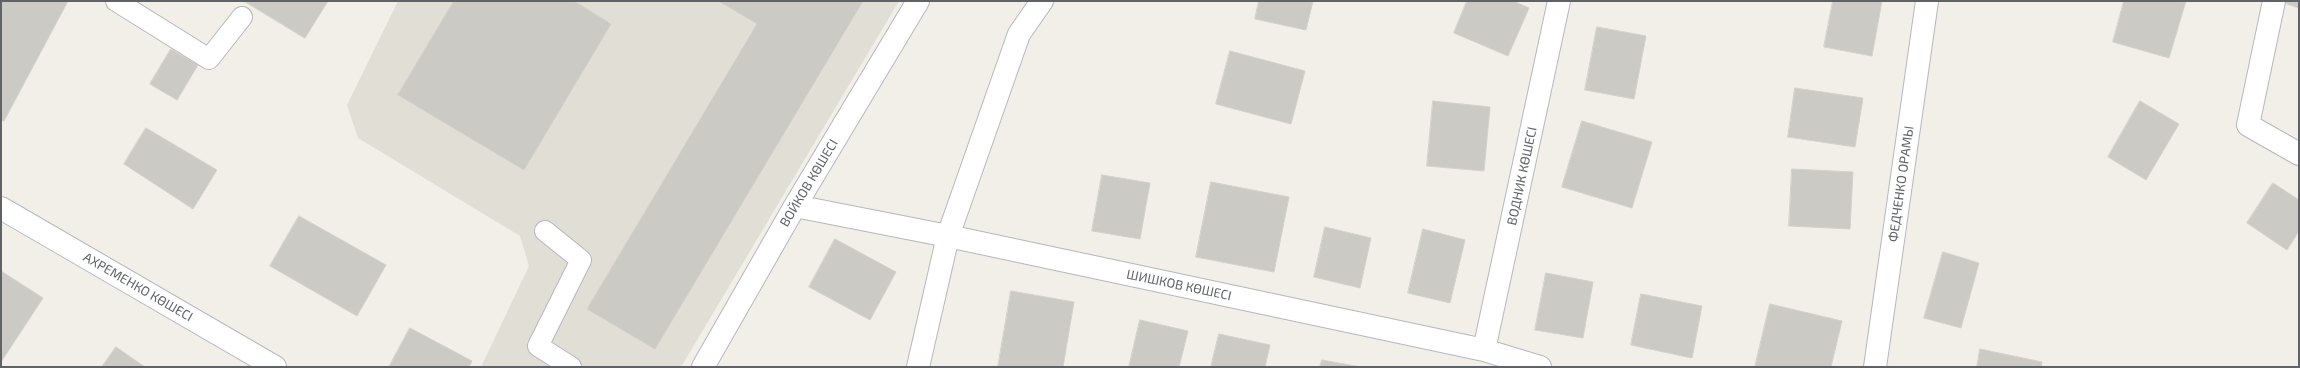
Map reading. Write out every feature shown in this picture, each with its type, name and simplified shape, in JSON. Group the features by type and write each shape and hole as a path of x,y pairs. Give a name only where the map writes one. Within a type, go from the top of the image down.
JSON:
{"street":[{"name":"ВОЙКОВ КӨШЕСІ","path":"703,367 795,206 918,1"},
{"path":"918,367 948,236 1018,34 1042,1"},
{"name":"ВОДНИК КӨШЕСІ","path":"1484,350 1559,1"},
{"name":"ФЕДЧЕНКО ОРАМЫ","path":"1875,367 1927,1"},
{"path":"2274,1 2248,124 2299,154"},
{"name":"ШИШКОВ КӨШЕСІ","path":"795,206 948,236 1484,350 1540,367"},
{"name":"АХРЕМЕНКО КӨШЕСІ","path":"1,208 276,367"}],"lane":[{"path":"116,1 209,60 242,17"},
{"path":"546,231 581,260 538,346 571,367"}],"shaded area":[{"path":"398,1 899,1 681,367 481,367 529,266 520,236 358,138 347,105"}],"building":[{"path":"1,1 68,1 4,121 1,120"},
{"path":"244,1 328,1 305,38"},
{"path":"454,1 574,1 611,24 524,170 398,95"},
{"path":"719,1 863,1 655,349 587,309 757,24"},
{"path":"1259,1 1313,1 1306,30 1255,19"},
{"path":"1467,1 1513,1 1529,8 1508,56 1454,33"},
{"path":"1833,1 1882,1 1872,56 1824,47"},
{"path":"2124,1 2186,1 2169,58 2113,42"},
{"path":"2280,1 2299,1 2299,8"},
{"path":"1597,27 1646,36 1634,99 1585,90"},
{"path":"171,49 198,65 177,100 150,84"},
{"path":"1230,51 1305,71 1291,124 1216,104"},
{"path":"1795,88 1863,98 1855,147 1788,137"},
{"path":"1433,101 1490,107 1484,171 1427,166"},
{"path":"2140,101 2179,124 2146,180 2108,157"},
{"path":"1582,121 1652,142 1632,208 1562,187"},
{"path":"146,128 217,170 193,209 124,164"},
{"path":"1792,169 1853,172 1850,229 1789,226"},
{"path":"1102,175 1150,183 1140,239 1092,231"},
{"path":"1211,182 1289,197 1274,272 1196,257"},
{"path":"2273,183 2299,200 2299,231 2287,250 2247,223"},
{"path":"299,216 386,265 357,316 270,266"},
{"path":"1325,227 1371,238 1360,288 1314,277"},
{"path":"1423,229 1465,240 1450,303 1408,293"},
{"path":"835,239 896,272 870,320 809,287"},
{"path":"1943,252 1979,263 1961,328 1924,318"},
{"path":"1,271 43,298 1,362"},
{"path":"1546,273 1593,282 1583,338 1535,330"},
{"path":"1011,291 1074,302 1063,367 998,367"},
{"path":"1641,294 1702,306 1692,358 1631,345"},
{"path":"1770,304 1842,321 1831,367 1755,367"},
{"path":"1140,320 1188,331 1179,367 1129,367"},
{"path":"410,328 472,361 469,367 389,367"},
{"path":"1219,334 1270,345 1265,367 1211,367"},
{"path":"116,347 145,367 102,367"},
{"path":"1980,349 2042,362 2041,367 1977,367"},
{"path":"1322,360 1361,367 1320,367"}]}
